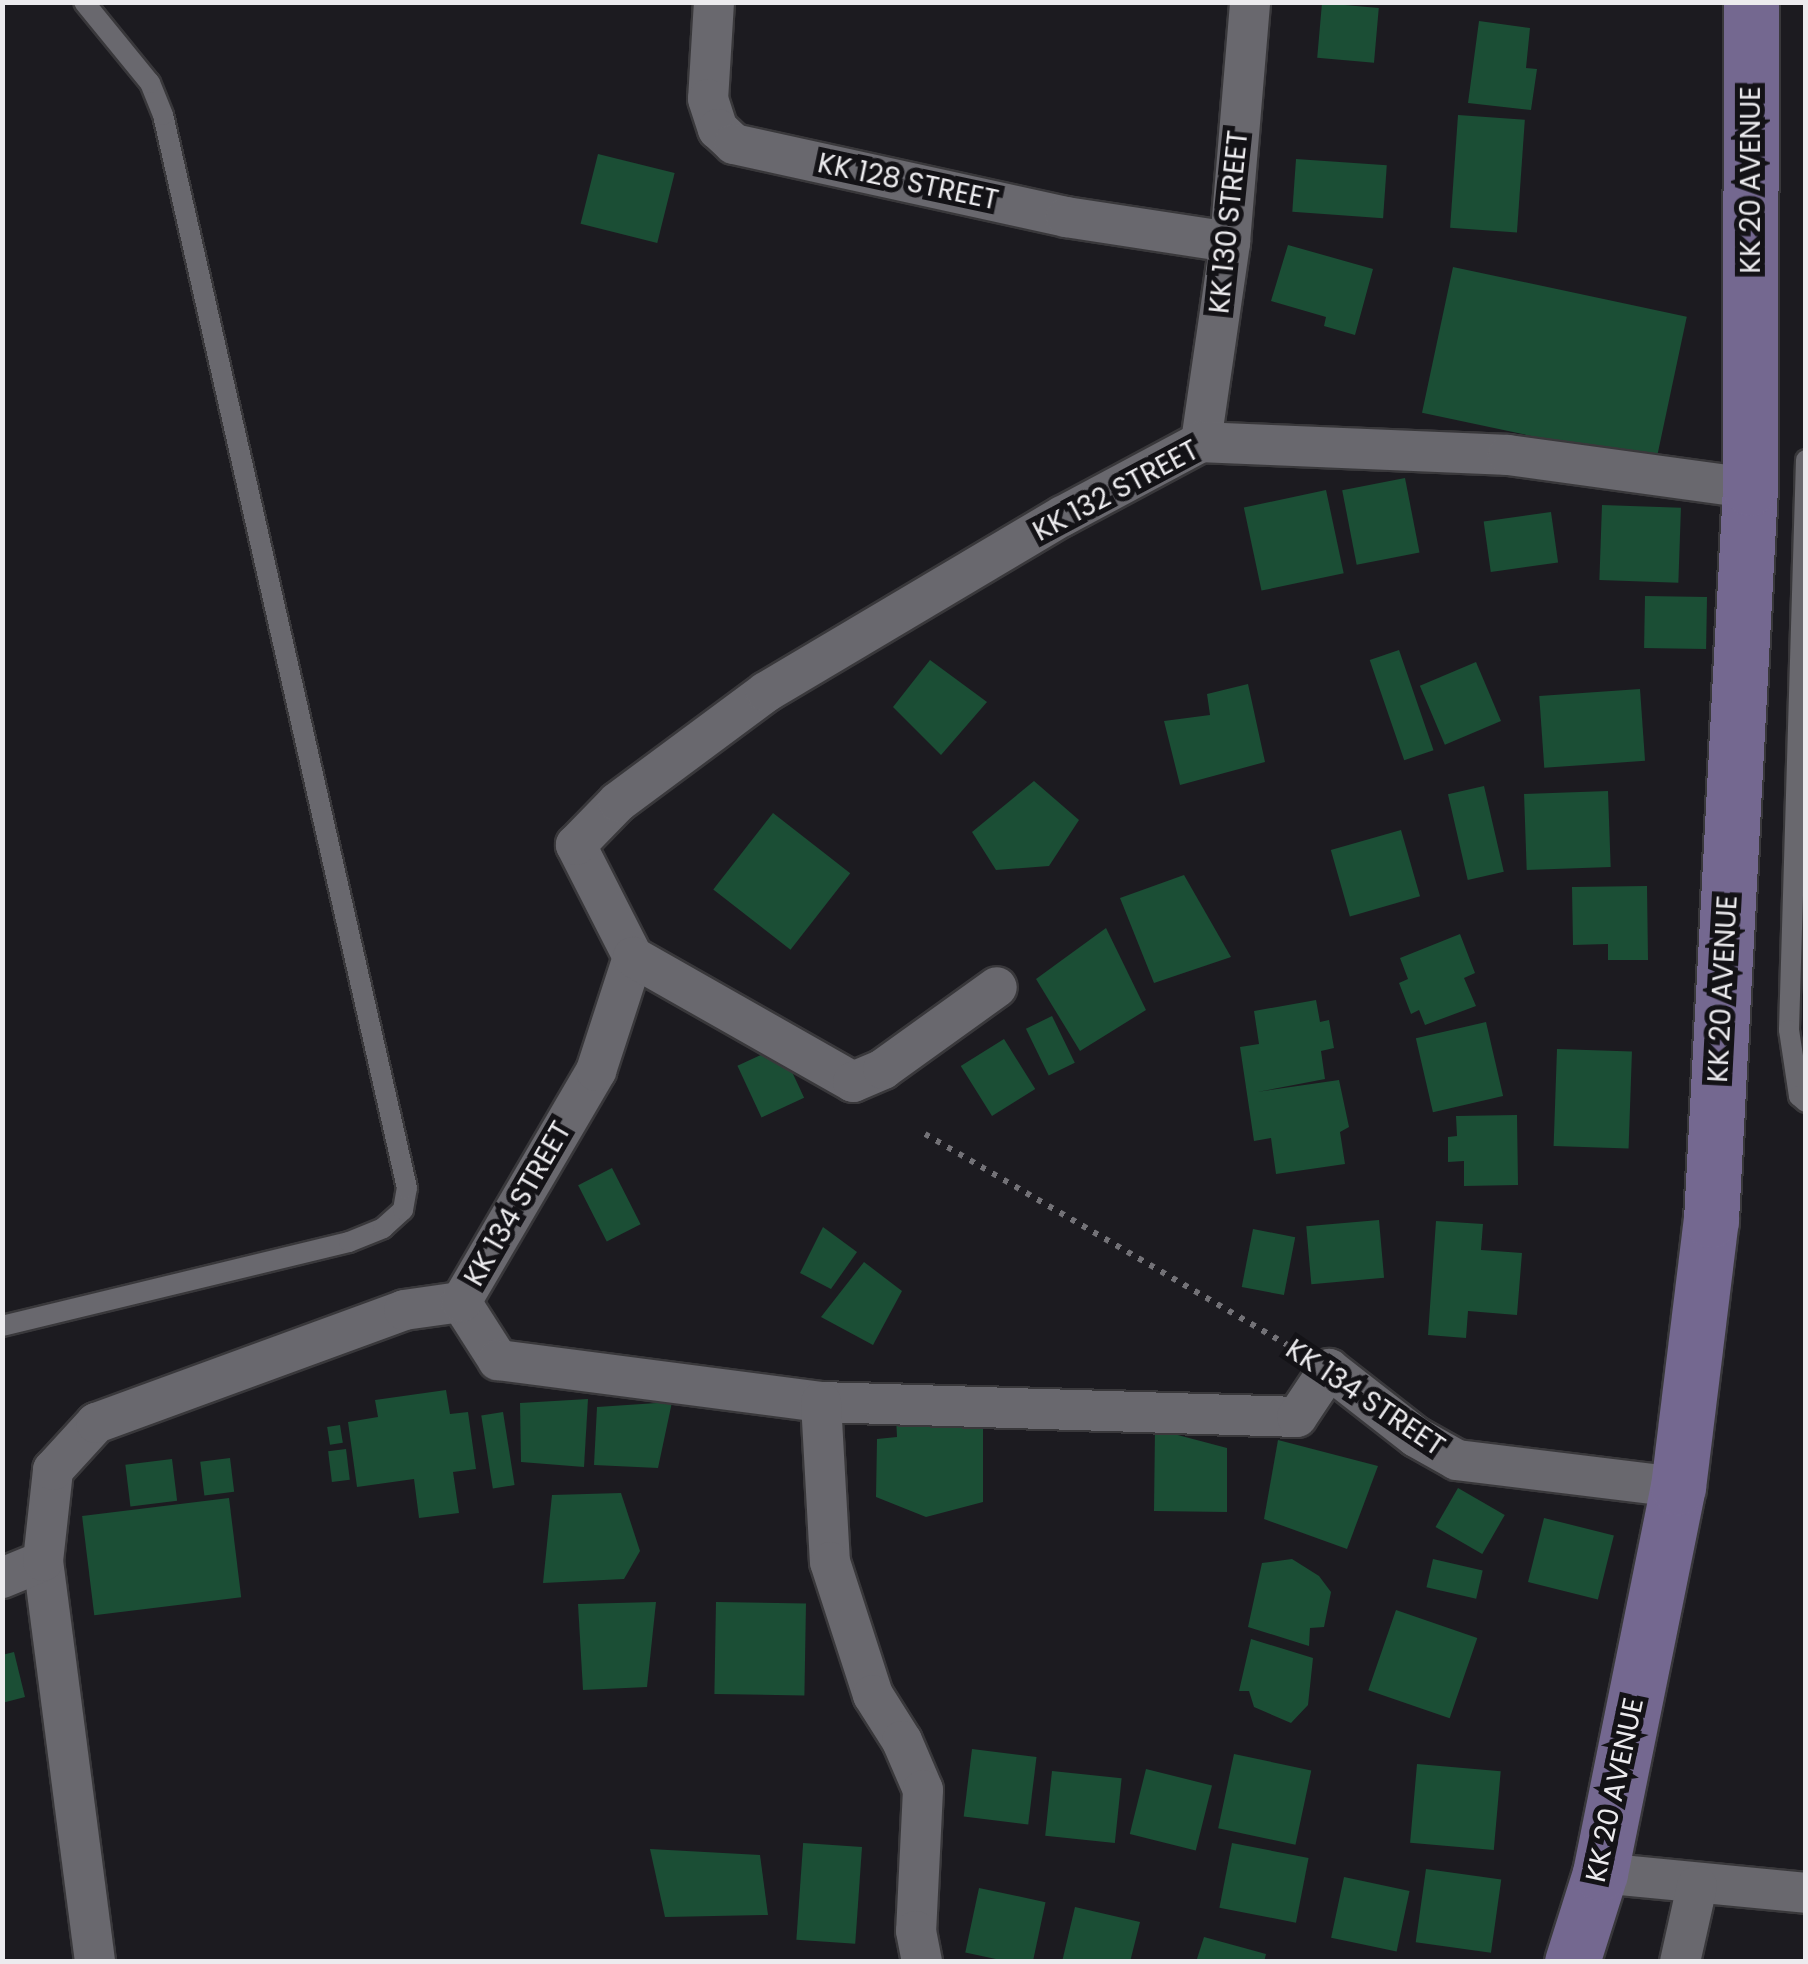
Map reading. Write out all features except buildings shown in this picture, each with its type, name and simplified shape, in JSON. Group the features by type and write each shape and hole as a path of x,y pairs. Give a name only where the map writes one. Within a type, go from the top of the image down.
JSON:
{"main road":[{"name":"KK 20 AVENUE","path":"1572,1962 1600,1873 1678,1487 1711,1220 1750,488 1751,2"}],"street":[{"name":"KK 128 STREET","path":"714,2 708,99 718,128 734,144 1066,218 1230,242"},
{"name":"KK 130 STREET","path":"1201,442 1230,242 1250,2"},
{"name":"KK 132 STREET","path":"633,956 576,845 618,802 766,692 1063,516 1201,442 1508,455 1750,488"},
{"name":"KK 134 STREET","path":"94,1962 44,1562 53,1470 96,1423 404,1310 461,1302 596,1071 633,956"},
{"path":"633,956 853,1082 883,1069 997,987"},
{"path":"461,1302 498,1360 821,1402 1297,1417 1329,1369"},
{"name":"KK 134 STREET","path":"1329,1369 1416,1437 1457,1460 1678,1487"},
{"path":"821,1402 830,1562 874,1695 924,1790 916,1931 922,1962"},
{"path":"2,1578 44,1562"},
{"path":"1600,1873 1697,1886 1806,1893"},
{"path":"1680,1962 1697,1886"}],"lane":[{"path":"2,1326 349,1242 383,1228 403,1210 407,1188 163,115 150,83 84,2"},
{"path":"1806,460 1789,1030 1799,1096 1806,1102"}],"path":[{"name":"KK 134 STREET","path":"925,1134 1329,1369"}]}
